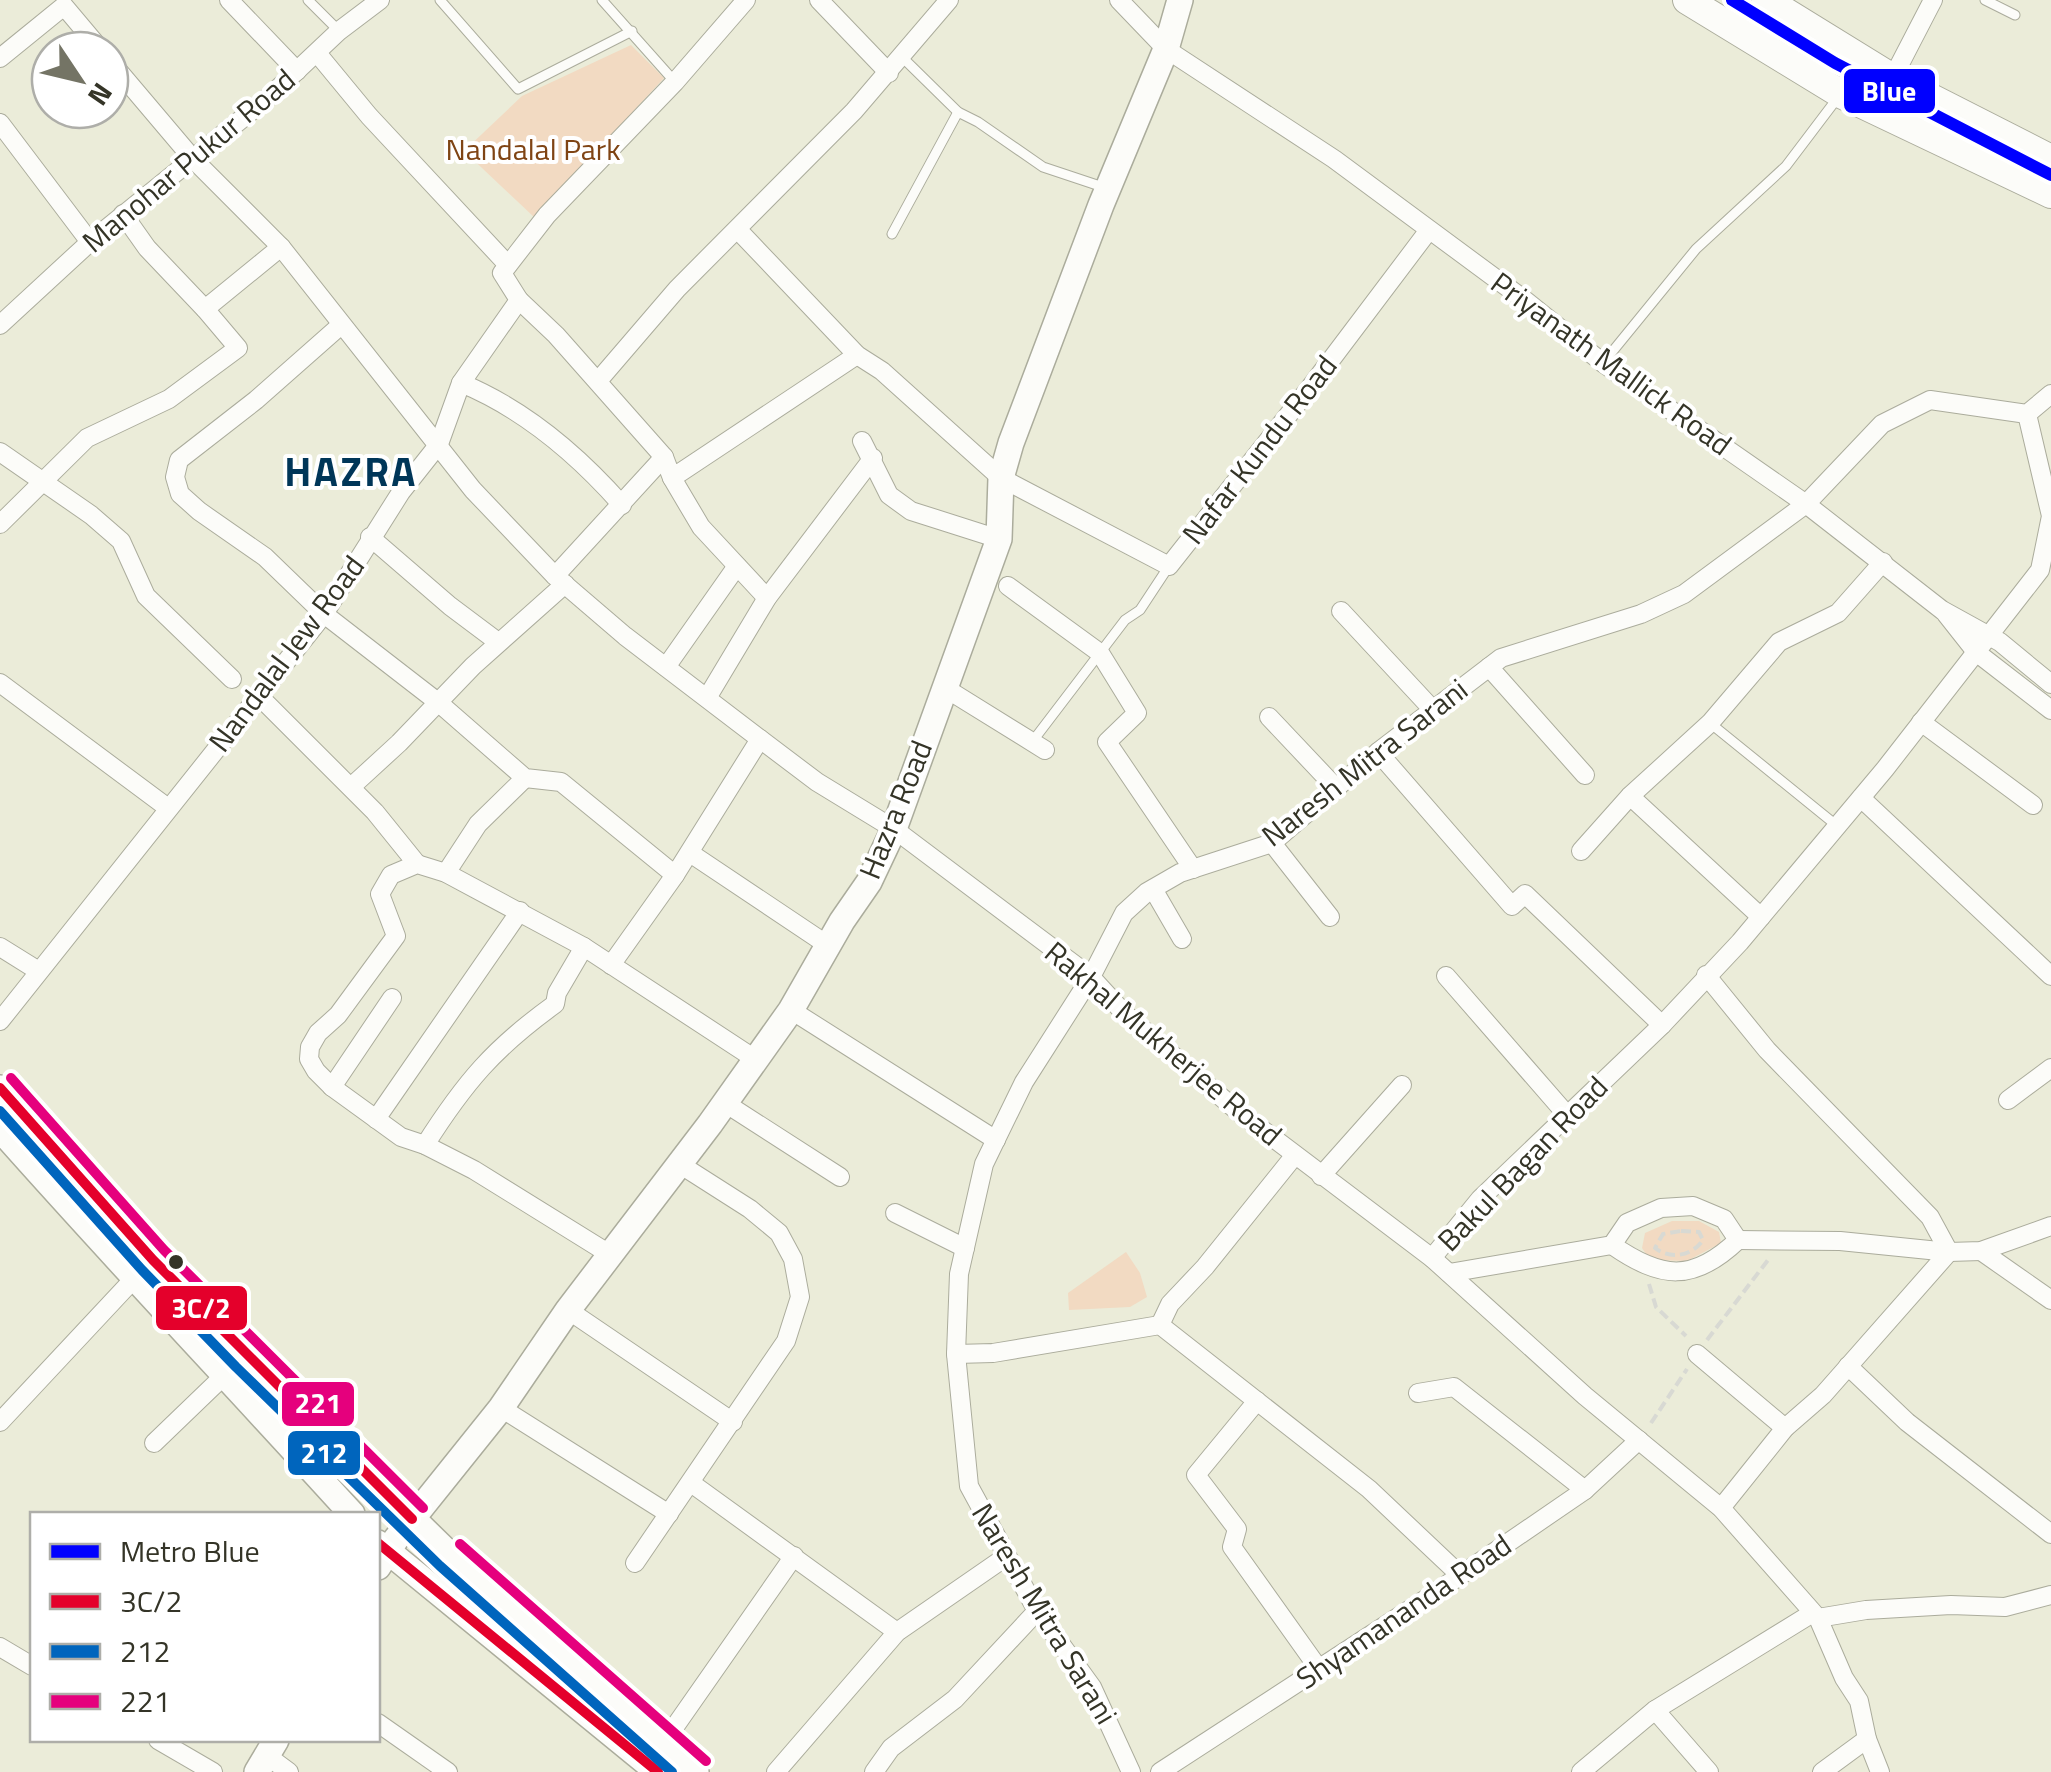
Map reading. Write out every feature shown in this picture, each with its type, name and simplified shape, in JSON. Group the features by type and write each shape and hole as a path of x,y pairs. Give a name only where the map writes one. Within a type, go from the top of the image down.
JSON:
{"main road":[{"name":"Hazra Road","path":"380,1554 501,1408 568,1310 725,1104 791,1010 869,882 894,830 999,539 1001,478 1108,189 1166,49 1180,0"},
{"path":"1687,0 1841,94 2051,194"},
{"path":"1766,0 1894,79 2051,159"},
{"path":"0,1088 153,1260 412,1520 696,1772"},
{"path":"0,1129 132,1279 350,1512"},
{"path":"380,1554 658,1772"}],"street":[{"path":"229,0 297,72"},
{"name":"Manohar Pukur Road","path":"0,325 90,242 380,0"},
{"path":"746,0 675,82 547,215 502,273 519,300 598,381 664,457 701,527 766,598"},
{"path":"819,0 889,73"},
{"path":"598,381 676,289 889,73 949,0"},
{"name":"Priyanath Mallick Road","path":"1119,0 1166,49 1334,159 1603,363 1806,504 1942,610 1988,634 2051,684"},
{"path":"1876,112 1932,0"},
{"path":"34,30 64,6 84,30"},
{"path":"0,58 30,34"},
{"path":"317,54 508,265"},
{"name":"Rakhal Mukherjee Road","path":"130,85 193,159 281,247 473,490 560,580 817,782 894,830 1091,977 1124,1013 1235,1109 1432,1258"},
{"path":"1,127 90,242"},
{"path":"0,524 88,438 168,398 238,348 147,248 123,214"},
{"name":"Nafar Kundu Road","path":"738,230 857,355 882,371 1001,478 1168,566 1312,385 1428,230"},
{"path":"205,309 281,247"},
{"name":"Nandalal Jew Road","path":"0,1020 324,614 400,492 439,444 461,383 519,300"},
{"path":"341,325 256,400 179,460 175,477 180,494 265,557 324,614 438,703 525,778 561,782 675,875"},
{"path":"672,478 857,355"},
{"path":"461,383 524,416 596,476 622,505"},
{"path":"2027,414 2051,394"},
{"name":"Naresh Mitra Sarani","path":"1132,1772 1092,1687 1037,1611 969,1486 956,1354 959,1274 984,1164 1024,1082 1091,977 1124,913 1153,888 1193,868 1272,843 1378,752 1501,658 1641,614 1684,594 1806,504 1882,424 1930,400 2027,414"},
{"name":"Bakul Bagan Road","path":"1880,1772 1859,1702 1815,1616 1721,1508 1585,1396 1432,1258 1480,1199 1662,1024 1761,916 1862,798 2040,570 2051,516 2027,414"},
{"path":"862,441 888,494 911,511 999,539"},
{"path":"0,452 46,482 122,542 146,596 232,679"},
{"path":"351,788 560,580 664,457"},
{"path":"708,698 766,598 873,458"},
{"path":"370,537 498,642"},
{"path":"1581,851 1630,796 1710,723 1778,642 1838,612 1884,562"},
{"path":"666,667 736,566"},
{"path":"1008,586 1100,652 1137,713 1107,742 1193,868"},
{"path":"1942,610 1976,652 2051,710"},
{"path":"1341,611 1433,710"},
{"path":"1489,667 1585,775"},
{"path":"0,683 168,808"},
{"path":"945,688 1038,746"},
{"path":"260,697 376,812 416,864 446,873 584,947 755,1059"},
{"path":"1269,717 1336,789"},
{"path":"1921,722 2033,805"},
{"path":"611,965 690,853 760,739"},
{"path":"1378,752 1512,906 1524,894 1662,1024"},
{"path":"446,873 478,824 525,778"},
{"path":"1630,796 1761,916"},
{"path":"1862,798 2051,976"},
{"path":"1272,843 1330,917"},
{"path":"690,853 829,946"},
{"path":"416,864 391,875 380,894 396,936 338,1015 318,1034 310,1047 309,1059 332,1087 401,1137 424,1144 474,1170 611,1255"},
{"path":"1153,888 1182,939"},
{"path":"376,1119 520,911"},
{"path":"0,947 37,970"},
{"path":"424,1144 460,1089 510,1037 555,1004 557,993 584,947"},
{"path":"1706,975 1766,1050 1930,1218 1948,1252"},
{"path":"1446,976 1567,1115"},
{"path":"332,1087 392,998"},
{"path":"791,1010 996,1140"},
{"path":"2008,1100 2051,1068"},
{"path":"1322,1176 1402,1085"},
{"path":"725,1104 840,1177"},
{"path":"1160,1326 1170,1304 1205,1267 1295,1155"},
{"path":"635,1563 786,1341 800,1296 793,1259 779,1233 750,1209 680,1165"},
{"path":"1612,1245 1627,1223 1661,1208 1693,1206 1724,1219 1738,1240"},
{"path":"895,1213 965,1248"},
{"path":"1448,1274 1612,1245 1643,1266 1684,1273 1718,1258 1738,1240 1840,1241 1948,1252 1981,1251 2051,1226"},
{"path":"1981,1251 2051,1300"},
{"path":"1721,1508 1785,1428 1848,1366 1948,1252"},
{"path":"0,1422 153,1260"},
{"path":"568,1310 733,1422"},
{"path":"956,1354 993,1353 1160,1326 1369,1489 1460,1575"},
{"path":"1693,1346 1785,1428"},
{"path":"154,1443 246,1356"},
{"path":"1848,1366 1907,1422 2051,1534"},
{"path":"1418,1393 1454,1387 1585,1490"},
{"path":"1257,1401 1196,1475 1238,1529 1232,1547 1319,1669"},
{"path":"501,1408 669,1514"},
{"name":"Shyamananda Road","path":"1160,1772 1585,1490 1639,1440"},
{"path":"691,1482 897,1632"},
{"path":"662,1745 794,1556"},
{"path":"776,1772 897,1632 1006,1556"},
{"path":"1581,1772 1655,1710 1815,1616 1951,1605 2005,1607 2051,1596"},
{"path":"874,1772 891,1748 955,1699 1037,1611"},
{"path":"0,1647 30,1665"},
{"path":"1655,1710 1709,1772"},
{"path":"380,1724 448,1772"},
{"path":"1822,1772 1867,1739"},
{"path":"162,1742 214,1772"},
{"path":"267,1756 289,1772"}],"lane":[{"path":"308,0 339,31"},
{"path":"440,0 518,89 632,30"},
{"path":"1984,0 2014,15"},
{"path":"607,2 675,82"},
{"path":"902,58 958,112 1043,167 1108,189"},
{"path":"1603,363 1696,249 1786,166 1841,94"},
{"path":"892,234 958,112"},
{"path":"1038,746 1100,652 1126,620 1140,610 1168,566"},
{"path":"1710,723 1836,825"}],"path":[{"path":"1699,1232 1703,1240 1696,1250 1680,1255 1655,1248 1663,1234 1699,1232"},
{"path":"1643,1266 1656,1307 1693,1346"}],"green space":[{"name":"Nandalal Park","path":"631,45 664,78 535,218 464,151 522,96"},
{"path":"1672,1221 1699,1221 1719,1232 1721,1243 1687,1261 1650,1260 1642,1248 1645,1233"},
{"path":"1126,1252 1140,1273 1147,1297 1130,1307 1069,1310 1068,1293"}],"metro line":[{"name":"Blue","path":"1732,0 1835,63 2051,175"}],"transit line":[{"name":"221","path":"11,1078 164,1250 423,1508"},
{"name":"3C/2","path":"0,1088 153,1260 412,1519"},
{"name":"212","path":"0,1111 142,1270 236,1367 440,1566 672,1772"},
{"name":"221","path":"460,1544 706,1761"},
{"name":"3C/2","path":"380,1545 658,1772"}],"district":[{"name":"HAZRA","path":"351,472"}]}
